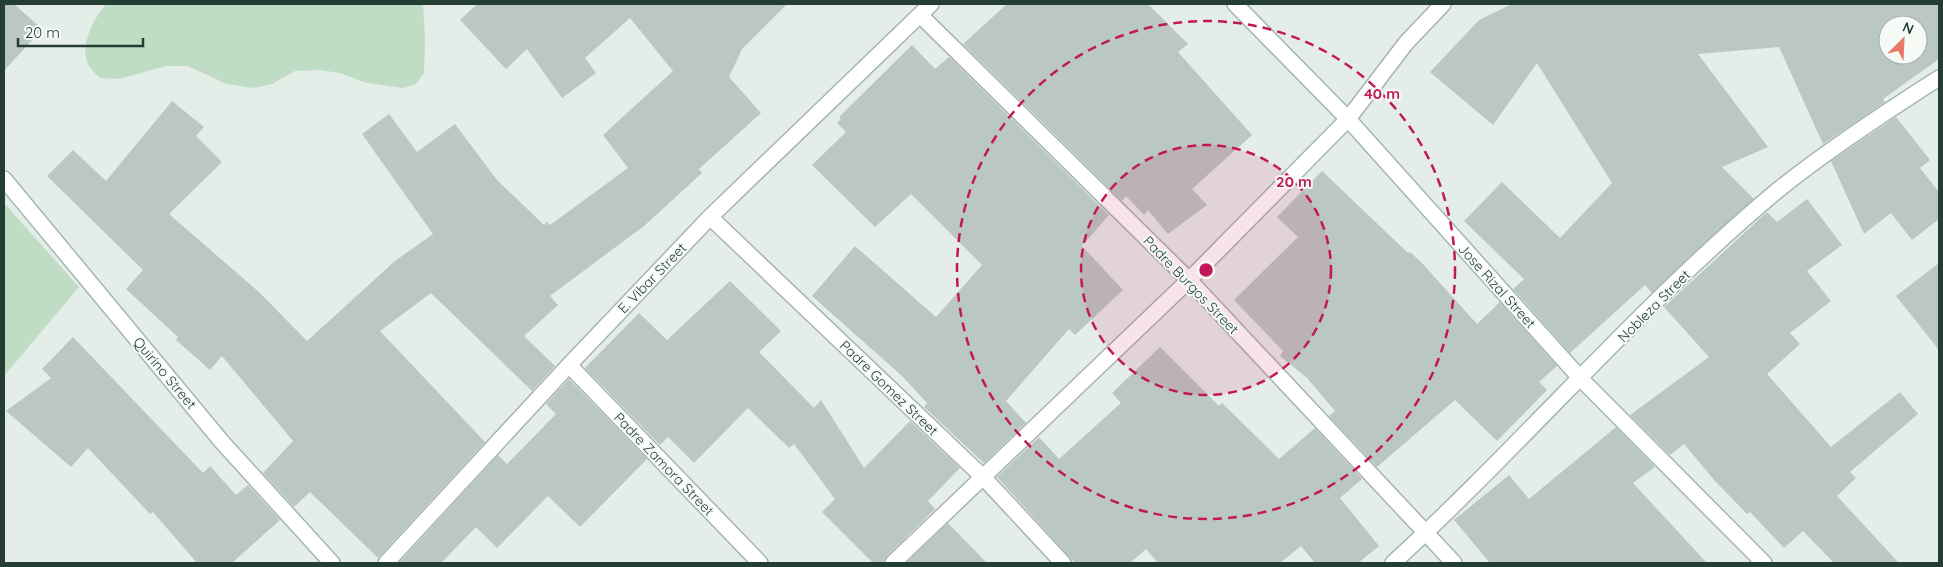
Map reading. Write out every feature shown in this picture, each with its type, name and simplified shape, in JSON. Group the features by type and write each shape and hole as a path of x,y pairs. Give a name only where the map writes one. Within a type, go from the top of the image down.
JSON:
{"street":[{"name":"E. Vibar Street","path":"386,563 569,365 710,218 931,4"},
{"name":"Jose Rizal Street","path":"1235,4 1348,119 1581,378 1764,563"},
{"path":"893,563 1189,280 1348,119 1406,43 1443,4"},
{"name":"Padre Burgos Street","path":"920,15 1189,280 1454,563"},
{"name":"Nobleza Street","path":"1393,563 1425,534 1706,255 1779,190 1874,119 1939,78"},
{"name":"Quirino Street","path":"4,179 222,442 332,563"},
{"name":"Padre Gomez Street","path":"710,218 983,477 1063,563"},
{"name":"Padre Zamora Street","path":"569,365 760,563"}],"green space":[{"path":"106,4 423,4 425,38 424,73 416,84 403,88 367,83 340,73 319,70 295,71 272,84 254,88 226,84 188,66 166,66 119,79 100,78 89,66 85,51 92,25"},
{"path":"4,203 79,287 4,376"}],"building":[{"path":"4,4 14,4 42,29 4,71"},
{"path":"477,4 787,4 742,49 729,77 761,113 699,169 702,173 644,226 550,296 558,305 524,336 555,366 532,391 431,293 380,331 485,442 378,558 310,492 294,507 263,473 293,441 222,356 210,370 176,340 178,337 126,289 143,270 47,176 73,150 106,181 172,101 204,127 196,136 222,162 169,214 260,293 307,341 395,261 433,234 362,134 389,114 417,152 455,124 497,180 544,225 547,222 550,225 628,168 603,135 673,71 630,18 585,58 596,73 562,98 527,49 506,69 460,20"},
{"path":"1007,4 1148,4 1188,44 1178,52 1252,135 1192,189 1207,205 1168,234 1148,210 1144,215 1126,196 1122,201 963,44"},
{"path":"1512,4 1939,4 1939,59 1883,99 1885,102 1823,144 1779,47 1698,54 1768,147 1722,167 1754,199 1652,293 1645,285 1570,353 1513,289 1524,279 1464,221 1502,182 1560,238 1612,183 1537,63 1493,125 1430,72 1479,20"},
{"path":"912,45 935,69 949,57 1109,215 1082,246 1123,290 1075,335 1069,329 1006,401 1026,423 984,463 924,407 927,403 902,376 812,296 855,246 936,317 982,265 911,194 875,227 812,165 846,132 837,123 841,119 839,117"},
{"path":"1896,117 1930,160 1920,168 1939,192 1939,219 1912,240 1891,213 1864,234 1831,161"},
{"path":"1322,171 1408,253 1410,252 1422,263 1477,324 1500,302 1557,366 1539,382 1547,390 1497,441 1455,400 1377,467 1329,416 1335,411 1307,378 1280,356 1283,351 1234,300 1298,237 1277,217"},
{"path":"1807,199 1842,245 1807,271 1831,301 1790,333 1800,344 1767,374 1831,447 1900,392 1918,414 1850,472 1856,478 1837,496 1899,563 1834,563 1803,531 1784,548 1750,512 1747,514 1715,481 1684,444 1670,455 1630,415 1709,357 1664,307 1767,212 1777,222"},
{"path":"1939,263 1939,350 1896,296"},
{"path":"730,281 781,331 759,352 814,408 821,400 864,468 910,421 960,468 928,501 935,509 887,556 884,563 873,563 822,512 835,499 794,444 789,448 748,408 694,463 668,437 660,445 585,368 639,313 667,340"},
{"path":"73,337 203,473 210,466 236,495 248,485 280,520 232,563 197,563 153,512 150,514 88,448 71,467 6,411 51,378 42,369"},
{"path":"1160,347 1219,406 1222,403 1279,459 1315,428 1362,479 1340,498 1379,546 1358,563 1315,563 1301,546 1280,563 1158,563 1146,549 1130,563 1075,563 997,477 1039,437 1059,459 1121,403 1112,393"},
{"path":"569,379 647,459 580,527 548,496 497,548 476,527 441,563 399,563 498,455 507,464 556,414 546,404"},
{"path":"1616,427 1655,467 1633,483 1707,563 1490,563 1454,520 1509,475 1529,499"},
{"path":"948,523 987,563 906,563"}]}
